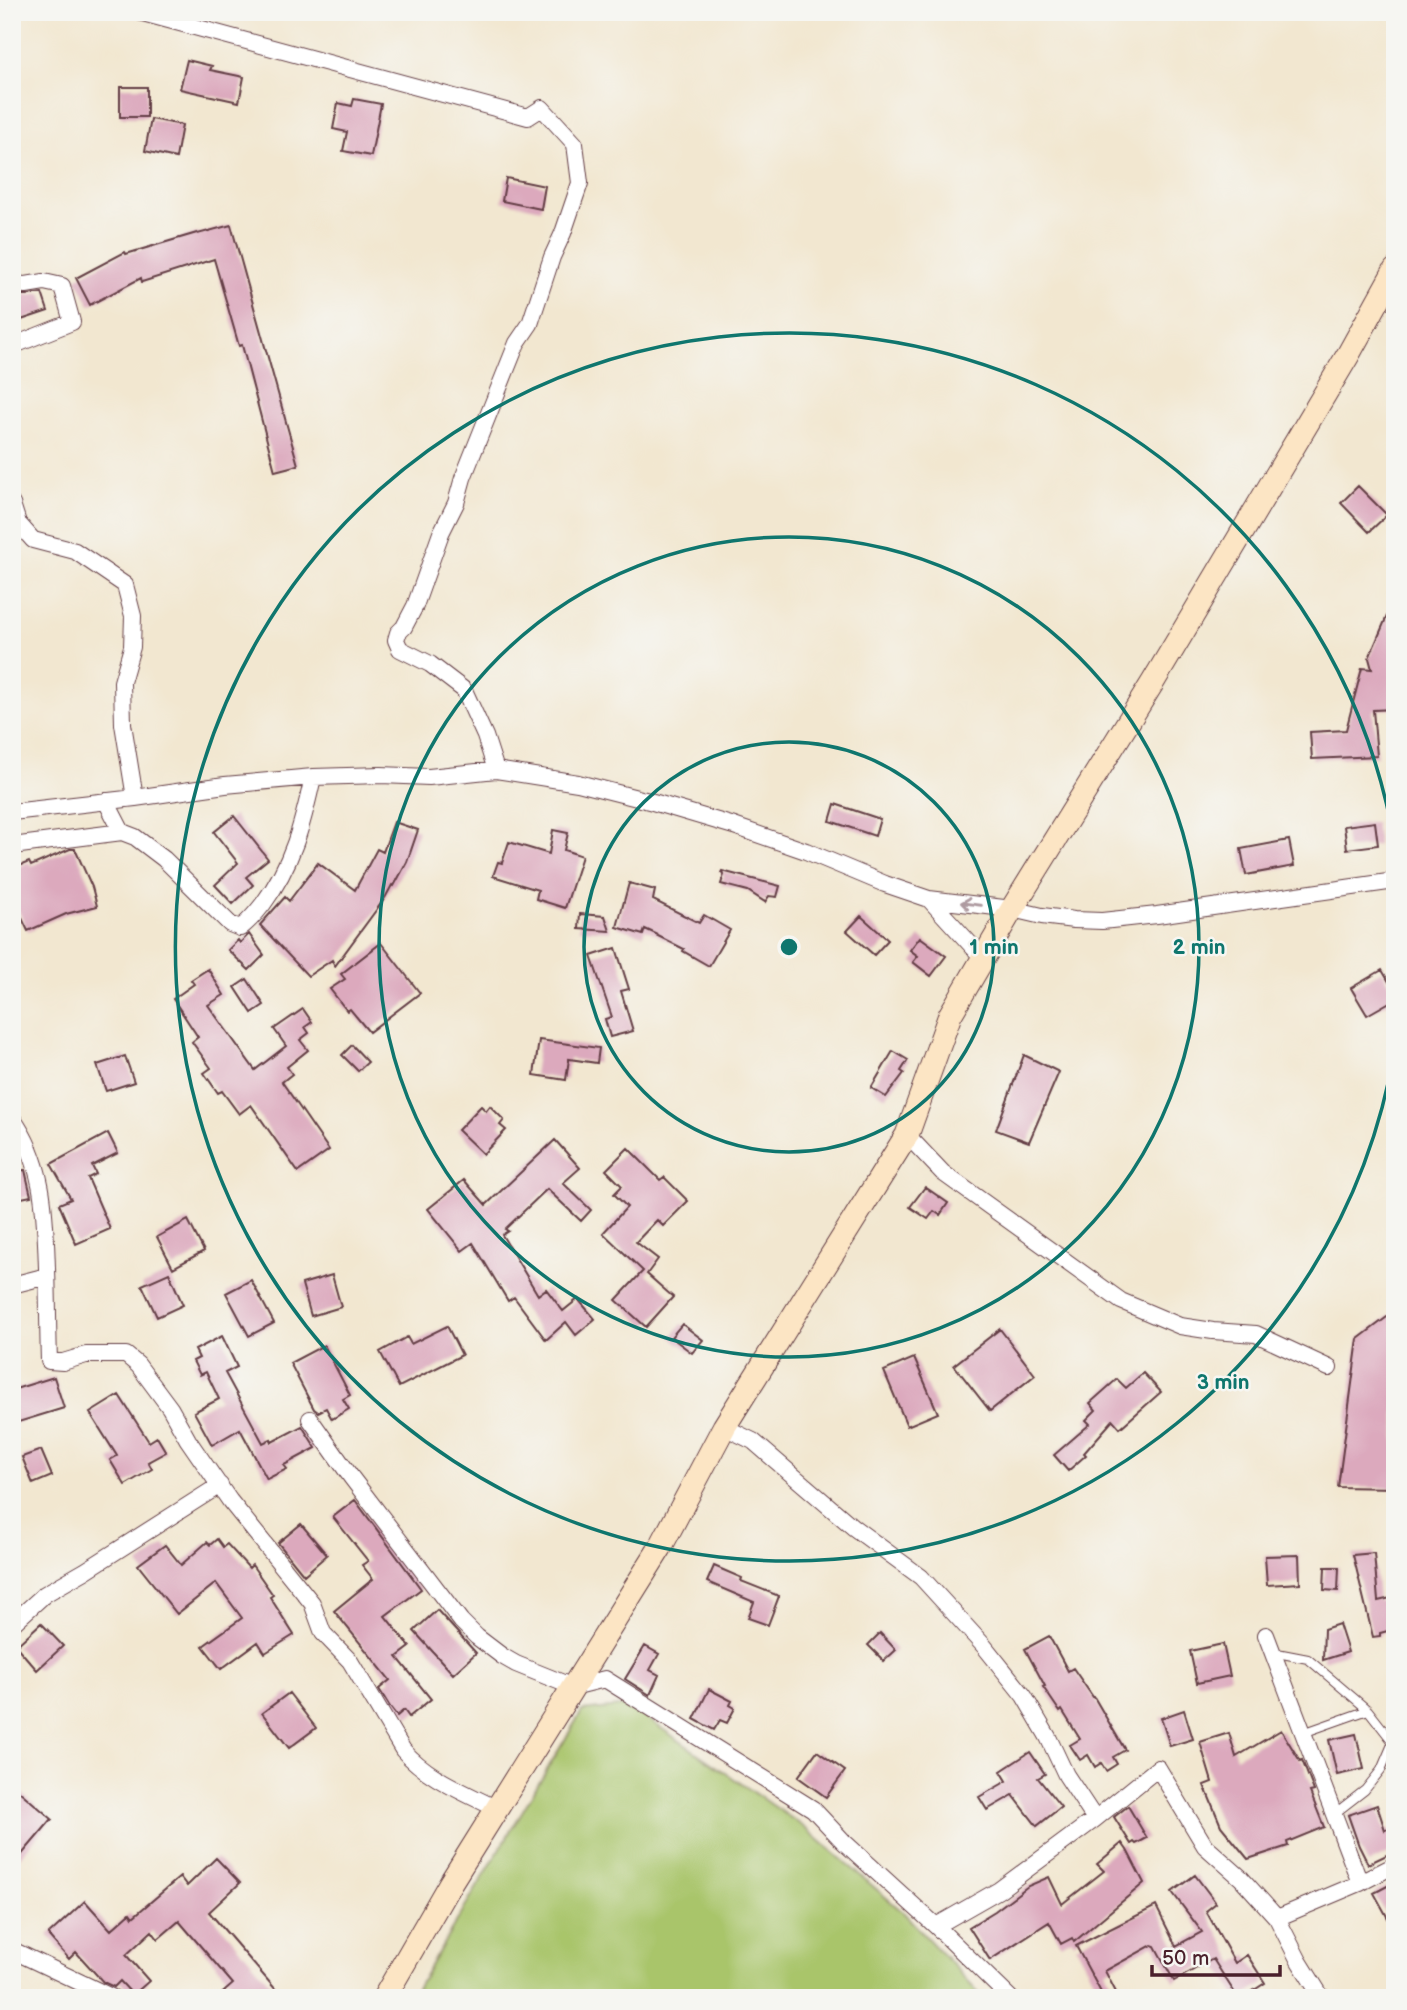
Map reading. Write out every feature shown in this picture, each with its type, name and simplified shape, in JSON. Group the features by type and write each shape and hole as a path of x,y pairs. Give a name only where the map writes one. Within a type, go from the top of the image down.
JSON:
{"main road":[{"path":"384,1998 497,1809 660,1548 724,1427 906,1135 950,1015 1012,909 1153,682 1348,355 1395,270"}],"street":[{"path":"139,12 528,117 542,108 575,144 580,183 571,212 552,257 530,324 517,343 463,478 456,503 440,533 415,606 396,640 400,649 430,664 464,690 485,736 496,770"},
{"path":"12,284 44,282 62,286 72,322 12,346"},
{"path":"12,504 18,523 33,540 75,551 125,585 133,616 132,647 122,682 122,724 135,798"},
{"path":"12,812 225,785 313,777 429,776 496,770 578,783 653,802 770,839 929,899 1074,920 1102,921 1157,915 1395,881"},
{"path":"12,846 122,832 135,837 164,859 230,924 240,928 276,887 300,832 313,777"},
{"path":"106,801 122,832"},
{"path":"929,899 983,958"},
{"path":"12,1118 20,1128 35,1161 45,1205 49,1361 63,1362 86,1355 126,1355 138,1365 151,1380 230,1500 312,1603 323,1633 350,1661 408,1756 425,1771 497,1809"},
{"path":"906,1135 943,1172 1121,1301 1180,1326 1256,1334 1329,1368"},
{"path":"12,1285 47,1276"},
{"path":"310,1419 351,1477 469,1629 489,1647 516,1664 573,1687 605,1679 813,1809 844,1842 1010,1998"},
{"path":"724,1427 753,1441 853,1527 921,1577 977,1638 1024,1696 1066,1774 1095,1819"},
{"path":"12,1624 45,1594 220,1485"},
{"path":"1266,1635 1360,1883"},
{"path":"936,1926 999,1890 1158,1769 1205,1846 1241,1878 1277,1918 1322,1998"},
{"path":"1277,1918 1395,1865"},
{"path":"12,1951 113,1998"}],"lane":[{"path":"1272,1652 1308,1658 1368,1710 1393,1742 1381,1770 1365,1790 1334,1814"},
{"path":"1303,1733 1368,1710"}],"green space":[{"path":"629,1706 804,1827 903,1912 983,1998 411,1998 582,1711"}],"building":[{"path":"187,60 212,66 210,70 244,77 239,102 180,89"},
{"path":"120,87 147,87 147,117 120,117"},
{"path":"354,99 381,104 371,156 343,151 347,132 333,129 338,103 352,106"},
{"path":"151,119 182,125 176,158 145,151"},
{"path":"506,178 545,186 541,209 502,201"},
{"path":"231,225 298,465 275,471 242,345 239,346 214,259 142,282 141,278 90,305 76,278 125,252 126,254"},
{"path":"42,293 48,311 12,323 12,295"},
{"path":"1358,486 1387,515 1369,532 1341,503"},
{"path":"1387,616 1395,639 1395,709 1373,710 1377,756 1312,759 1310,732 1346,730 1362,668 1372,669 1369,658"},
{"path":"835,804 880,819 875,836 830,821"},
{"path":"234,816 268,859 246,877 253,885 233,904 215,885 238,863 214,832"},
{"path":"394,822 418,830 407,862 394,886 392,885 335,966 332,960 308,976 260,925 285,897 289,901 318,863 355,890 377,849 383,852"},
{"path":"1375,822 1378,845 1347,849 1344,826"},
{"path":"553,830 568,833 564,850 582,856 565,908 536,899 538,890 493,876 498,862 502,863 509,842 549,854"},
{"path":"1289,840 1294,866 1246,875 1241,849"},
{"path":"75,849 92,887 97,906 66,914 28,931 12,897 12,869 29,862 31,866"},
{"path":"722,871 780,886 777,897 769,896 765,902 748,891 721,884 724,875"},
{"path":"629,883 655,890 653,900 699,923 704,915 730,930 709,966 683,951 684,949 645,929 643,935 617,927"},
{"path":"580,914 605,916 610,931 579,929"},
{"path":"861,916 888,940 874,955 847,931"},
{"path":"249,934 264,955 249,970 228,950"},
{"path":"920,937 946,956 931,976 913,962 918,956 910,950"},
{"path":"381,943 420,993 369,1032 350,1009 347,1011 330,989 345,979 341,974"},
{"path":"616,948 629,989 621,991 633,1031 610,1037 605,1019 612,1017 591,956"},
{"path":"208,969 224,995 208,1005 255,1070 286,1046 274,1029 303,1009 312,1022 305,1027 309,1033 300,1040 308,1050 287,1067 292,1074 282,1082 329,1150 298,1172 251,1105 239,1114 222,1091 218,1093 204,1073 211,1068 192,1042 198,1037 173,999 194,984 191,980"},
{"path":"1382,970 1395,992 1395,999 1367,1015 1351,988"},
{"path":"247,979 264,1005 252,1013 235,987"},
{"path":"539,1040 599,1048 597,1063 569,1059 566,1080 534,1075"},
{"path":"352,1045 368,1062 358,1071 342,1055"},
{"path":"893,1051 908,1060 901,1071 904,1073 886,1097 871,1088"},
{"path":"1024,1055 1059,1072 1029,1142 996,1130"},
{"path":"125,1056 134,1082 106,1091 97,1065"},
{"path":"481,1106 486,1111 490,1106 504,1120 500,1125 506,1130 483,1154 458,1130"},
{"path":"108,1133 118,1153 92,1166 96,1174 88,1178 110,1229 76,1244 59,1204 71,1199 51,1164"},
{"path":"555,1140 580,1168 563,1183 591,1210 581,1221 547,1189 502,1235 538,1295 546,1289 563,1311 578,1299 595,1319 576,1335 566,1322 546,1340 514,1297 508,1301 473,1243 462,1251 428,1209 464,1180 486,1205"},
{"path":"628,1148 660,1180 664,1177 688,1201 663,1226 657,1220 636,1242 658,1259 647,1274 673,1297 646,1327 616,1300 643,1271 603,1233 627,1207 614,1194 622,1186 606,1170"},
{"path":"25,1170 31,1196 12,1200 12,1172"},
{"path":"925,1187 948,1203 940,1215 934,1211 928,1219 910,1207"},
{"path":"188,1220 204,1251 173,1268 157,1237"},
{"path":"169,1273 183,1305 157,1317 142,1285"},
{"path":"332,1275 341,1307 311,1316 302,1284"},
{"path":"251,1280 274,1323 249,1336 226,1293"},
{"path":"1395,1311 1395,1488 1338,1487 1358,1339"},
{"path":"682,1324 703,1340 692,1353 671,1337"},
{"path":"447,1326 462,1355 399,1387 380,1352 407,1337 411,1344"},
{"path":"1000,1329 1035,1375 990,1411 954,1365"},
{"path":"222,1336 237,1367 225,1373 263,1443 271,1439 272,1442 302,1426 316,1448 284,1465 287,1469 267,1479 240,1429 212,1445 194,1412 219,1399 206,1372 200,1375 193,1361 199,1358 195,1350"},
{"path":"324,1345 350,1395 343,1399 349,1409 332,1419 326,1408 318,1412 314,1409 290,1363"},
{"path":"914,1358 938,1413 907,1426 884,1371"},
{"path":"1143,1373 1161,1392 1120,1428 1113,1420 1084,1453 1086,1455 1068,1471 1054,1455 1090,1424 1086,1420 1096,1410 1090,1403 1117,1379 1126,1388"},
{"path":"54,1377 64,1408 12,1424 12,1390"},
{"path":"119,1395 149,1442 157,1437 166,1452 148,1462 152,1469 125,1485 110,1460 117,1456 90,1413"},
{"path":"41,1450 52,1476 33,1484 22,1457"},
{"path":"355,1500 421,1589 385,1616 410,1647 397,1657 431,1699 409,1717 404,1710 397,1716 390,1707 379,1689 390,1680 334,1611 373,1579 362,1565 368,1561 333,1517"},
{"path":"301,1524 327,1555 304,1575 278,1543"},
{"path":"217,1539 223,1547 227,1544 249,1568 252,1565 273,1595 270,1597 294,1635 265,1653 258,1642 221,1669 203,1646 242,1618 216,1583 177,1614 138,1565 165,1545 181,1565 207,1542 210,1545"},
{"path":"1374,1553 1378,1601 1395,1597 1395,1629 1373,1637 1353,1555"},
{"path":"1299,1555 1300,1583 1267,1585 1265,1556"},
{"path":"714,1566 742,1578 741,1581 779,1596 768,1625 748,1618 754,1602 707,1582"},
{"path":"1325,1567 1339,1567 1338,1591 1324,1590"},
{"path":"437,1610 476,1653 453,1674 414,1631"},
{"path":"41,1623 63,1646 37,1670 16,1646"},
{"path":"1339,1624 1348,1652 1323,1660 1324,1629"},
{"path":"880,1633 896,1650 884,1661 868,1645"},
{"path":"1049,1636 1068,1671 1073,1668 1094,1697 1125,1750 1113,1757 1117,1764 1106,1771 1101,1763 1095,1767 1088,1755 1080,1760 1070,1745 1080,1739 1062,1710 1060,1712 1043,1687 1045,1686 1025,1649"},
{"path":"1223,1644 1230,1676 1197,1683 1190,1651"},
{"path":"645,1646 659,1654 650,1670 659,1675 650,1695 625,1679"},
{"path":"709,1689 732,1701 730,1705 735,1708 727,1723 720,1720 714,1730 694,1719"},
{"path":"289,1693 316,1728 289,1748 262,1713"},
{"path":"1184,1710 1193,1739 1170,1746 1161,1718"},
{"path":"1281,1730 1300,1761 1302,1760 1314,1791 1310,1792 1324,1827 1287,1842 1288,1846 1248,1859 1221,1826 1204,1785 1212,1782 1200,1742 1229,1733 1236,1757"},
{"path":"1356,1734 1364,1769 1337,1775 1329,1740"},
{"path":"817,1751 845,1771 826,1797 798,1777"},
{"path":"1030,1752 1045,1774 1038,1778 1061,1807 1037,1826 1013,1795 987,1810 979,1797 1007,1781 1001,1771"},
{"path":"12,1785 52,1819 12,1866"},
{"path":"1377,1805 1385,1830 1389,1828 1395,1839 1395,1851 1368,1864 1348,1815"},
{"path":"1128,1806 1147,1838 1136,1844 1131,1844 1114,1817"},
{"path":"1122,1843 1144,1883 1074,1942 1072,1938 1061,1944 1049,1922 990,1960 969,1927 1028,1886 1049,1877 1062,1904 1104,1871 1097,1864"},
{"path":"216,1858 240,1883 209,1912 277,1991 270,1998 217,1998 233,1984 179,1921 158,1939 152,1931 126,1955 149,1981 133,1995 120,1981 114,1987 103,1982 76,1952 69,1959 48,1935 85,1901 111,1930 130,1913 133,1917 180,1877 187,1886"},
{"path":"1195,1875 1216,1903 1206,1911 1235,1963 1247,1955 1265,1983 1238,1998 1213,1959 1174,1981 1152,1945 1105,1971 1119,1998 1104,1998 1076,1946 1156,1906 1176,1946 1202,1932 1172,1892"},
{"path":"1395,1882 1395,1931 1374,1893"}]}
